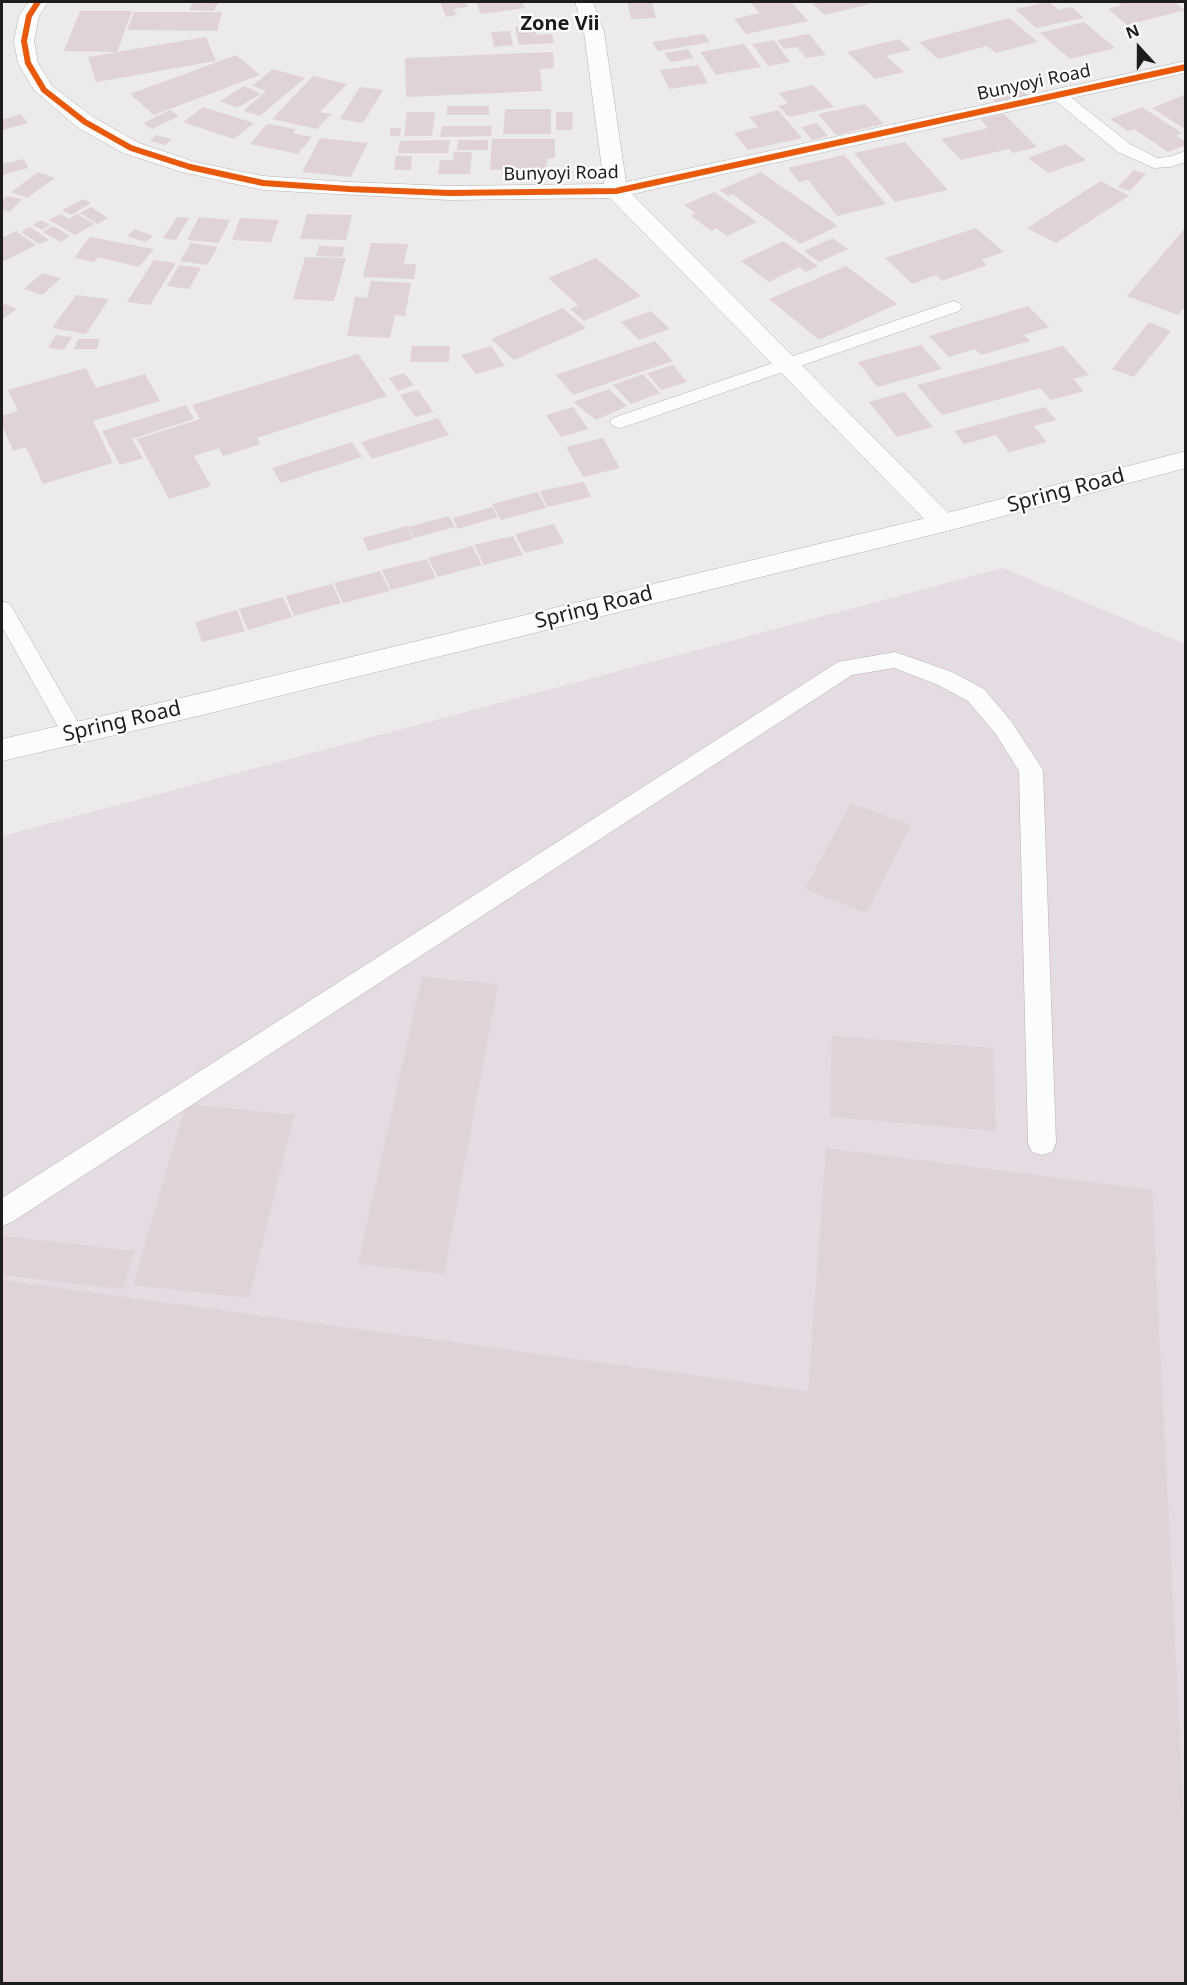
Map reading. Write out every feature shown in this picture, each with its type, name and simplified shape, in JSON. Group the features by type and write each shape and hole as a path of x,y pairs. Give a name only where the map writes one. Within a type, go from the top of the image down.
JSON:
{"street":[{"name":"Bunyoyi Road","path":"38,2 29,16 24,41 28,63 44,90 85,122 131,148 190,167 263,183 349,189 449,193 616,191 1185,67"},
{"path":"584,2 594,32 616,191 944,523"},
{"name":"Spring Road","path":"2,750 198,705 944,523 1185,459"}],"lane":[{"path":"1058,95 1124,148 1154,163 1185,156"},
{"path":"620,422 953,307"},
{"path":"2,609 73,733"},
{"path":"2,1213 846,668 896,660 944,678 976,694 1003,728 1031,770 1042,1143"}],"shaded area":[{"path":"1003,568 1185,644 1185,1983 2,1984 2,836"}],"building":[{"path":"194,2 219,2 214,11 189,10"},
{"path":"440,2 466,2 468,7 454,9 457,15 446,17"},
{"path":"476,2 522,2 525,8 481,14"},
{"path":"627,2 652,2 656,18 631,19"},
{"path":"750,2 791,2 808,21 746,34 734,19 760,13"},
{"path":"867,2 870,4 825,15 812,4"},
{"path":"1049,2 1059,10 1072,7 1084,18 1036,28 1015,9"},
{"path":"1117,2 1174,2 1185,10 1127,25 1108,9 1122,5"},
{"path":"80,11 132,11 117,52 64,51"},
{"path":"134,12 222,12 217,31 127,30"},
{"path":"1009,18 1038,42 996,53 987,46 938,59 919,42"},
{"path":"1084,22 1115,48 1070,59 1040,33"},
{"path":"534,26 537,35 552,34 554,43 519,45 515,27"},
{"path":"510,31 513,45 494,47 491,32"},
{"path":"704,34 710,42 658,51 652,42"},
{"path":"809,34 826,55 806,58 797,47 784,49 777,40"},
{"path":"206,37 216,61 96,82 88,57"},
{"path":"899,39 911,50 886,56 904,72 875,79 847,52"},
{"path":"774,40 790,62 768,66 752,44"},
{"path":"744,44 761,67 716,75 700,52"},
{"path":"688,49 694,58 670,62 664,53"},
{"path":"553,52 554,68 540,69 542,91 406,97 405,58"},
{"path":"236,55 260,75 154,115 130,94"},
{"path":"698,65 708,83 669,89 660,70"},
{"path":"273,69 305,78 260,116 243,111 266,91 252,86"},
{"path":"313,76 347,84 320,112 331,114 317,129 272,119"},
{"path":"813,85 834,107 789,117 778,106 788,104 779,93"},
{"path":"244,86 261,94 237,108 220,101"},
{"path":"1019,86 1030,98 998,105 987,93"},
{"path":"360,87 383,90 363,123 340,119"},
{"path":"1186,94 1186,127 1183,128 1152,108"},
{"path":"865,104 884,124 836,135 818,114"},
{"path":"447,106 489,106 489,115 447,115"},
{"path":"203,107 254,123 234,139 183,122"},
{"path":"1142,107 1182,133 1176,136 1186,142 1186,145 1168,152 1134,129 1128,131 1110,119"},
{"path":"505,109 551,109 551,134 503,134"},
{"path":"170,110 179,116 152,129 143,123"},
{"path":"778,110 802,138 748,150 734,133 758,127 749,117"},
{"path":"407,112 435,112 432,136 404,136"},
{"path":"556,112 573,112 572,130 556,130"},
{"path":"21,114 28,123 2,130 2,120"},
{"path":"1004,114 1037,147 1013,153 1009,149 961,160 941,139 988,128 980,119"},
{"path":"817,123 828,136 812,140 801,127"},
{"path":"267,124 296,129 293,133 312,137 298,154 250,144"},
{"path":"442,126 492,126 491,136 440,137"},
{"path":"390,128 401,128 400,136 390,136"},
{"path":"156,135 172,139 165,145 150,141"},
{"path":"320,138 368,143 351,177 302,172"},
{"path":"492,139 555,139 555,158 547,159 546,170 490,170"},
{"path":"450,140 448,153 398,153 400,141"},
{"path":"458,140 488,140 488,150 457,150"},
{"path":"905,142 948,190 895,202 854,153"},
{"path":"1065,144 1086,160 1048,173 1028,158"},
{"path":"454,152 472,152 470,174 438,174 440,160 453,160"},
{"path":"844,155 886,204 837,216 808,180 799,182 788,168"},
{"path":"396,156 412,156 411,170 394,170"},
{"path":"24,159 28,168 2,175 2,164"},
{"path":"1134,170 1146,174 1130,191 1118,187"},
{"path":"38,172 55,178 27,198 11,192"},
{"path":"761,172 838,226 800,244 732,194 728,196 719,190"},
{"path":"1101,181 1129,196 1056,243 1027,228"},
{"path":"714,192 757,222 727,236 716,228 711,231 691,216 695,213 684,205"},
{"path":"6,196 22,199 10,212 2,210 2,201"},
{"path":"83,199 91,203 71,215 62,210"},
{"path":"91,207 108,218 97,224 80,213"},
{"path":"61,214 69,219 77,214 95,224 75,235 49,220"},
{"path":"307,214 352,215 346,240 300,239"},
{"path":"177,217 189,218 176,240 163,238"},
{"path":"199,217 230,220 219,243 187,240"},
{"path":"240,218 279,220 271,242 232,240"},
{"path":"41,220 50,225 42,230 33,225"},
{"path":"53,226 70,236 61,242 43,232"},
{"path":"30,227 49,240 39,244 21,232"},
{"path":"1186,227 1186,306 1178,315 1127,296"},
{"path":"976,228 1004,252 981,260 987,265 942,281 936,275 912,284 885,258"},
{"path":"135,229 153,236 145,242 127,236"},
{"path":"16,231 36,245 2,262 2,238"},
{"path":"90,237 154,249 139,267 98,257 94,262 74,258"},
{"path":"833,238 848,249 819,262 804,251"},
{"path":"783,241 818,266 806,272 799,267 769,282 741,261"},
{"path":"191,243 218,247 207,265 180,261"},
{"path":"371,243 408,244 404,264 416,264 414,279 363,277"},
{"path":"319,246 345,247 342,257 316,256"},
{"path":"305,257 346,258 334,301 293,299"},
{"path":"596,258 641,296 584,321 570,309 578,305 548,278"},
{"path":"154,260 176,263 150,305 127,302"},
{"path":"179,265 201,268 189,289 167,286"},
{"path":"846,266 897,304 819,340 769,299"},
{"path":"42,273 61,278 42,295 24,289"},
{"path":"371,281 411,283 405,316 395,315 390,338 347,336 355,297 367,298"},
{"path":"76,295 109,299 86,334 52,328"},
{"path":"5,304 17,309 2,318 2,306"},
{"path":"1028,306 1049,327 1024,335 1030,341 981,355 975,349 949,357 929,336"},
{"path":"563,308 586,328 514,360 491,339"},
{"path":"651,311 670,329 639,340 621,322"},
{"path":"1149,322 1171,331 1134,377 1112,369"},
{"path":"56,335 72,337 64,350 48,348"},
{"path":"78,339 100,339 97,349 74,349"},
{"path":"655,341 673,361 573,395 556,375"},
{"path":"921,345 942,369 877,387 858,362"},
{"path":"412,346 450,346 449,362 410,362"},
{"path":"491,346 505,366 476,374 461,355"},
{"path":"1063,346 1089,375 1073,379 1084,391 1051,400 1040,388 942,415 917,385"},
{"path":"358,354 387,396 257,438 261,444 223,456 219,448 194,456 211,486 169,499 137,439 200,419 192,405"},
{"path":"673,365 687,382 661,390 647,373"},
{"path":"86,368 96,388 145,374 160,401 93,421 113,463 43,484 26,447 13,451 2,425 2,416 18,411 8,390"},
{"path":"404,373 414,385 398,391 389,378"},
{"path":"643,374 660,393 631,404 613,385"},
{"path":"609,389 627,406 596,420 573,402"},
{"path":"418,390 433,412 415,417 400,395"},
{"path":"904,392 933,427 897,437 869,402"},
{"path":"186,405 194,419 132,439 143,458 120,465 102,431"},
{"path":"573,407 588,429 561,437 546,415"},
{"path":"1045,407 1056,420 1034,426 1047,442 1009,452 996,435 964,444 954,431"},
{"path":"438,418 449,435 372,459 361,442"},
{"path":"603,438 620,468 583,477 566,447"},
{"path":"352,442 362,457 281,483 272,468"},
{"path":"584,482 591,497 547,507 540,491"},
{"path":"538,492 546,508 501,520 492,504"},
{"path":"492,507 498,517 458,529 453,518"},
{"path":"449,516 455,527 414,538 408,527"},
{"path":"554,524 564,543 525,553 515,534"},
{"path":"407,526 413,539 368,551 363,538"},
{"path":"513,536 523,555 484,565 474,545"},
{"path":"472,546 482,565 438,577 428,558"},
{"path":"427,559 436,578 391,590 382,570"},
{"path":"380,571 390,591 343,603 334,583"},
{"path":"332,584 341,603 294,616 286,596"},
{"path":"283,597 292,617 248,630 239,609"},
{"path":"237,610 245,631 202,642 195,622"},
{"path":"851,803 911,825 866,913 805,889"},
{"path":"422,977 498,984 444,1274 358,1264"},
{"path":"832,1036 993,1048 996,1131 830,1117"},
{"path":"186,1104 294,1115 249,1298 133,1285"},
{"path":"826,1148 1152,1190 1186,1856 1186,1984 2,1984 2,1280 808,1391"},
{"path":"2,1236 134,1251 123,1289 2,1275"}],"cycle path":[{"path":"38,2 29,16 24,41 28,63 44,90 85,122 131,148 190,167 263,183 349,189 449,193 616,191 1186,67"}],"district":[{"name":"Zone Vii","path":"560,24"}]}
